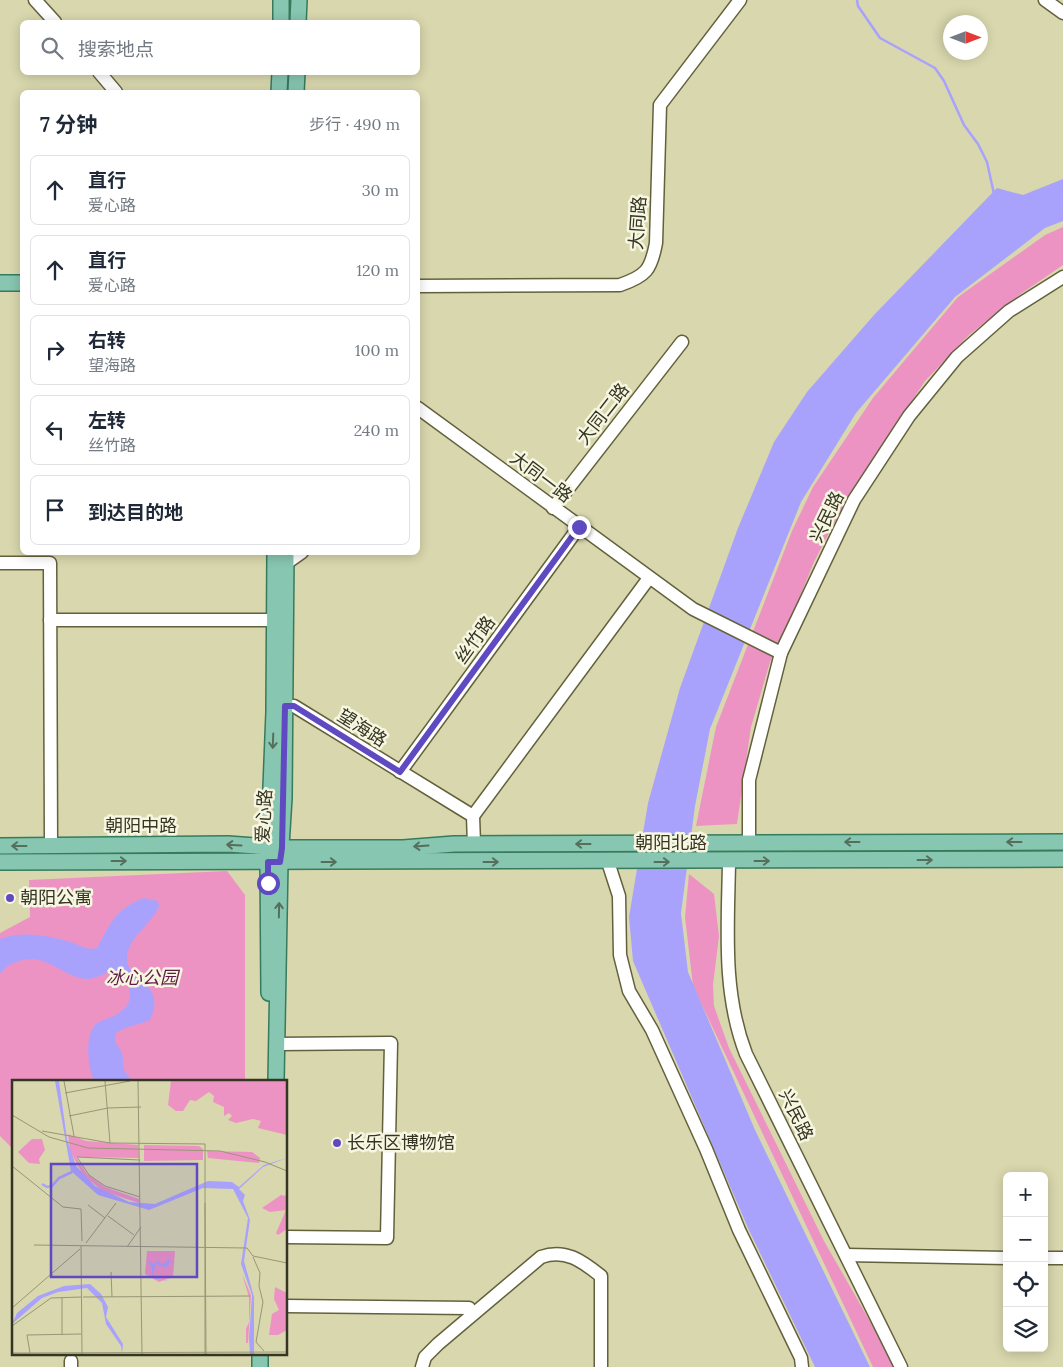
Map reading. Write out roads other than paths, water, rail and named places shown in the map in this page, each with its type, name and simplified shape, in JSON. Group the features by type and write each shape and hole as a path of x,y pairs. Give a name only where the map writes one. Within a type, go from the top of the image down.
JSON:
{"main road":[{"path":"281,0 281,20"},
{"path":"298,20 299,0"},
{"path":"279,90 280,75"},
{"path":"296,90 297,75"},
{"path":"0,283 20,283"},
{"path":"0,293 20,293"},
{"name":"爱心路","path":"275,555 276,1080"},
{"name":"爱心路","path":"266,1080 275,855 285,706 285,558"},
{"name":"朝阳北路","path":"275,855 474,844 1063,842"},
{"name":"朝阳中路","path":"0,846 228,844 275,855"},
{"path":"90,845 90,861"},
{"name":"朝阳中路","path":"0,862 158,860 275,855"},
{"name":"朝阳北路","path":"275,855 608,862 1063,859"},
{"path":"260,1354 260,1367"},
{"path":"268,1367 269,1354"}],"street":[{"path":"36,0 53,20"},
{"name":"大同路","path":"420,286 620,285 639,278 652,264 656,243 660,105 740,0"},
{"path":"1045,0 1063,13"},
{"path":"102,75 114,90"},
{"name":"兴民路","path":"749,843 749,780 781,653 854,500 909,416 957,357 1010,312 1063,277"},
{"name":"大同二路","path":"553,508 682,342"},
{"name":"大同一路","path":"420,409 693,609 781,653"},
{"name":"丝竹路","path":"400,772 579,527"},
{"path":"0,564 50,563 51,846"},
{"path":"474,844 473,816 649,578"},
{"path":"50,620 275,620"},
{"name":"望海路","path":"285,706 294,706 473,816"},
{"path":"608,862 619,896 620,955 629,991 652,1030 739,1230 801,1358 802,1367"},
{"name":"兴民路","path":"729,862 727,964 736,1028 746,1054 901,1367"},
{"path":"277,1044 391,1043 387,1238 288,1237"},
{"path":"422,1367 425,1357 438,1344 541,1257 552,1253 571,1255 602,1276 601,1367"},
{"path":"846,1256 1003,1258"},
{"path":"1048,1258 1063,1258"},
{"path":"288,1306 469,1308"}],"waterway":[{"path":"857,0 858,6 880,38 935,68 944,81 964,125 978,144 987,162 994,194"}],"place":[{"name":"朝阳公寓","path":"10,898"},
{"name":"长乐区博物馆","path":"337,1143"}],"park label":[{"name":"冰心公园","path":"142,978"}]}
